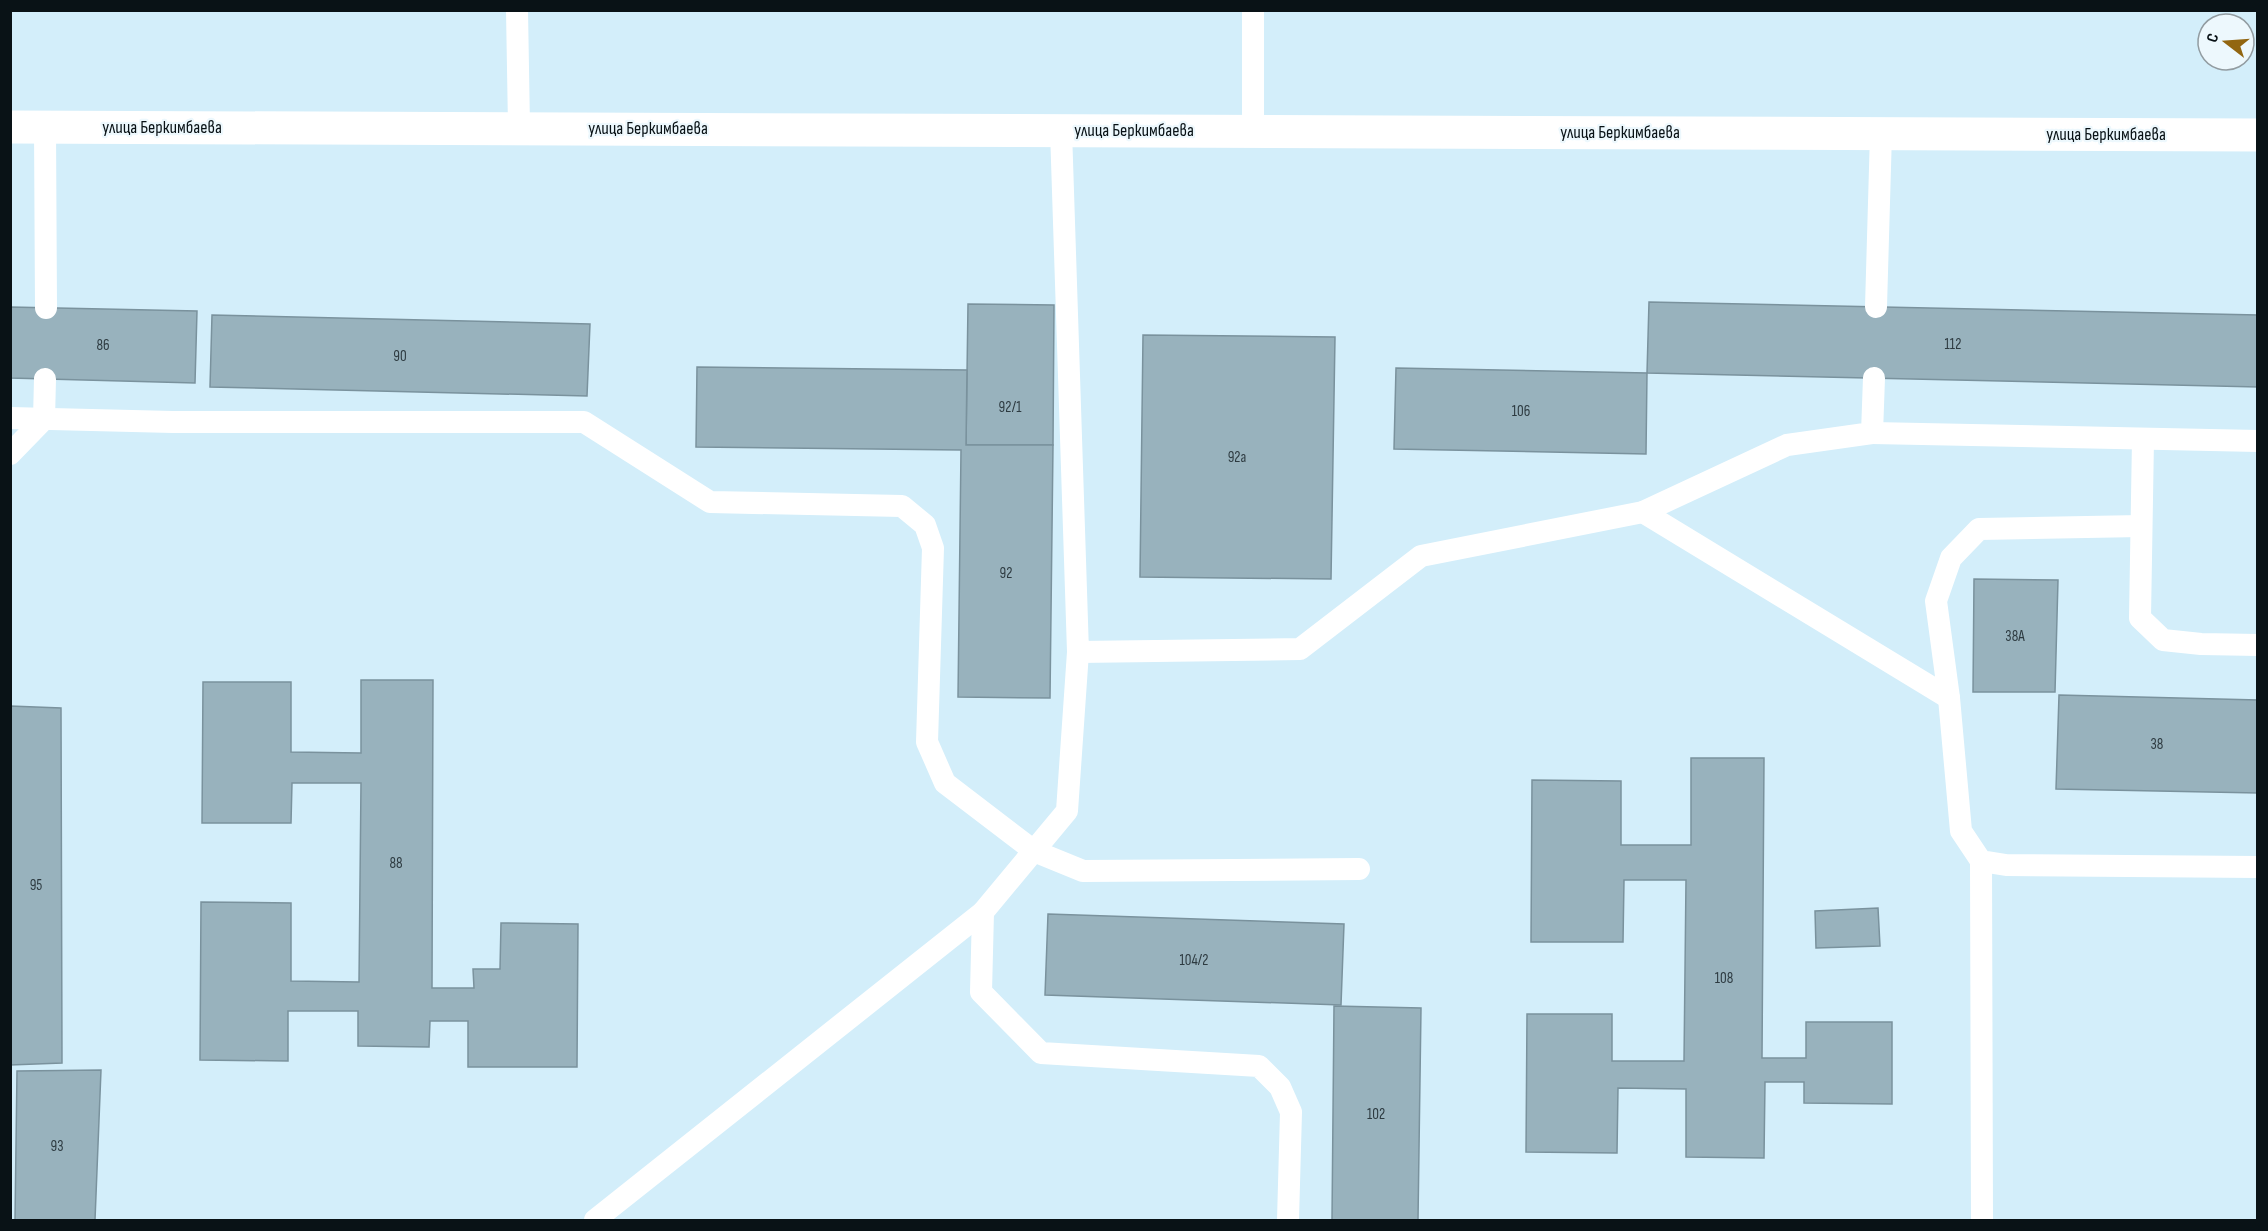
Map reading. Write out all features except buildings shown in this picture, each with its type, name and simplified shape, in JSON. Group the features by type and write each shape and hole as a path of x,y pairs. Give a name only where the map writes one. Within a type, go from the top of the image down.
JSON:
{"street":[{"name":"улица Беркимбаева","path":"10,127 519,127 2258,135"}],"lane":[{"path":"517,10 519,127"},
{"path":"1252,131 1253,10"},
{"path":"45,127 46,308"},
{"path":"595,1221 983,912 1067,811 1078,652 1061,130"},
{"path":"1876,307 1881,133"},
{"path":"1872,433 1874,378"},
{"path":"10,454 44,419 45,379"},
{"path":"10,418 172,422 584,422 710,502 902,506 925,525 933,548 927,742 945,783 1034,851 1083,871 1359,868"},
{"path":"1078,652 1300,649 1421,556 1643,512 1787,445 1872,433 2258,441"},
{"path":"2143,439 2140,618 2163,640 2201,644 2258,645"},
{"path":"1643,512 1949,698"},
{"path":"1982,1221 1981,861 1961,831 1949,698 1936,600 1951,558 1979,529 2141,526"},
{"path":"1981,861 2006,865 2258,867"},
{"path":"983,912 981,992 1041,1053 1259,1066 1280,1087 1292,1112 1288,1221"}]}
